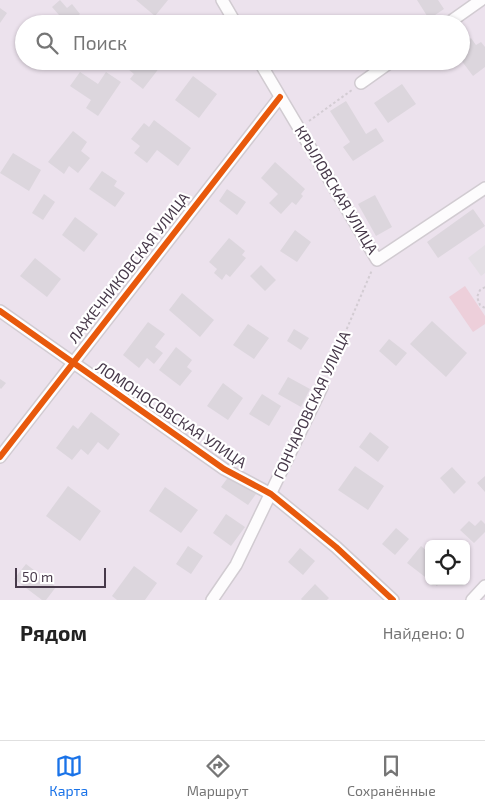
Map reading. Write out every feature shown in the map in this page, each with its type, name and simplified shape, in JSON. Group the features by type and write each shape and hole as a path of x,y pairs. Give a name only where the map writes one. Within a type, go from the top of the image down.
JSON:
{"street":[{"path":"222,0 231,15"},
{"path":"460,15 481,0"},
{"name":"КРЫЛОВСКАЯ УЛИЦА","path":"264,70 377,260 485,188"},
{"path":"361,83 379,70"},
{"name":"ЛАЖЕЧНИКОВСКАЯ УЛИЦА","path":"0,457 280,97"},
{"name":"ЛОМОНОСОВСКАЯ УЛИЦА","path":"0,311 224,470 271,494 336,547 393,600"},
{"name":"ГОНЧАРОВСКАЯ УЛИЦА","path":"212,600 236,565 322,387"},
{"path":"472,600 485,586"}],"path":[{"path":"299,128 361,83"},
{"path":"485,287 478,293 477,302 485,308"}],"shaded area":[{"path":"0,0 485,0 485,600 0,600"},
{"path":"485,245 485,273 481,276 468,258"},
{"path":"465,286 485,316 485,324 473,332 449,297"}],"building":[{"path":"60,0 67,8 72,4 80,14 59,15 52,7"},
{"path":"136,0 168,0 154,15"},
{"path":"417,0 438,0 444,9 435,15 426,15"},
{"path":"0,8 7,13 0,23"},
{"path":"470,39 476,45 481,42 485,47 485,67 473,76 468,70"},
{"path":"129,70 158,70 143,89 130,79 134,74"},
{"path":"80,72 98,84 106,72 121,82 98,116 86,108 91,100 70,86"},
{"path":"193,76 217,94 199,118 175,100"},
{"path":"402,84 416,104 388,123 374,103"},
{"path":"346,101 366,134 376,128 384,141 353,161 343,147 350,142 330,111"},
{"path":"154,120 191,148 178,166 157,150 147,163 134,153 140,146 131,139 144,123 149,127"},
{"path":"73,131 87,142 81,151 90,158 78,173 69,166 64,174 48,162"},
{"path":"13,153 41,170 29,191 0,173"},
{"path":"275,162 305,189 301,194 303,196 296,205 292,202 281,214 269,203 278,194 261,178"},
{"path":"102,171 117,181 114,186 125,193 115,207 89,189"},
{"path":"227,189 246,202 237,215 219,201"},
{"path":"44,194 55,202 43,220 32,213"},
{"path":"375,195 392,227 376,236 358,204"},
{"path":"473,209 485,226 438,258 427,242"},
{"path":"75,217 98,234 84,252 62,235"},
{"path":"295,230 311,242 297,262 280,251"},
{"path":"229,238 245,251 242,255 246,258 230,277 226,274 222,280 214,273 217,269 209,262"},
{"path":"35,258 61,279 47,297 20,276"},
{"path":"261,265 276,280 265,291 250,276"},
{"path":"182,293 214,320 200,337 169,310"},
{"path":"432,321 467,353 446,377 410,344"},
{"path":"148,322 165,334 155,347 163,353 154,364 147,358 139,368 123,355"},
{"path":"248,324 269,338 254,359 233,345"},
{"path":"294,329 309,338 301,350 287,341"},
{"path":"389,339 407,353 396,366 379,351"},
{"path":"176,347 192,360 187,367 192,371 180,386 159,370"},
{"path":"288,377 310,389 301,407 278,394"},
{"path":"0,379 6,383 1,389 0,388"},
{"path":"223,383 243,398 228,420 207,406"},
{"path":"262,394 281,406 269,426 249,414"},
{"path":"91,412 120,434 108,450 98,442 88,455 81,449 72,460 56,448 73,425 78,429"},
{"path":"370,432 389,447 378,462 359,447"},
{"path":"355,466 384,486 368,510 338,490"},
{"path":"452,467 466,482 454,494 440,478"},
{"path":"229,476 256,494 248,505 221,487"},
{"path":"485,476 485,492 477,483"},
{"path":"68,486 101,511 80,541 46,516"},
{"path":"165,487 198,510 181,533 149,511"},
{"path":"226,514 245,527 231,546 213,533"},
{"path":"481,520 485,524 485,532 474,543 460,530 469,521 475,526"},
{"path":"396,528 409,539 395,555 382,544"},
{"path":"188,546 203,556 191,574 176,564"},
{"path":"421,546 425,550 425,577 407,563"},
{"path":"300,548 315,561 303,575 288,562"},
{"path":"26,564 56,587 46,600 42,600 14,579"},
{"path":"134,566 157,583 145,600 117,600 112,596"},
{"path":"315,584 329,598 327,600 302,600 301,599"}],"cycle path":[{"path":"0,457 280,97"},
{"path":"0,311 224,469 271,494 336,547 393,600"}]}
